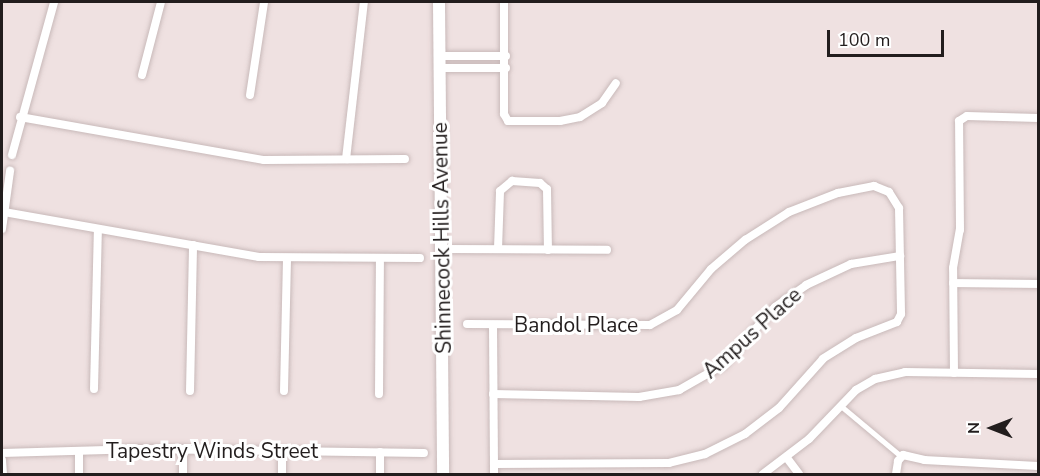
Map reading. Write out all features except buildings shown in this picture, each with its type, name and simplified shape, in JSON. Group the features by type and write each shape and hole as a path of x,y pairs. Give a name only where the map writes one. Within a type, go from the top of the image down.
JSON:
{"street":[{"path":"12,155 20,117 54,2"},
{"path":"142,75 161,2"},
{"path":"250,95 264,2"},
{"path":"346,159 363,2"},
{"name":"Shinnecock Hills Avenue","path":"439,2 443,474"},
{"path":"504,2 506,119 570,120 595,109 616,83"},
{"path":"440,56 506,56"},
{"path":"440,69 506,68"},
{"path":"20,117 249,158 405,159"},
{"path":"954,373 953,283 960,230 961,118 1038,118"},
{"path":"2,229 10,171"},
{"path":"498,249 500,190 502,185 512,182 540,183 546,189 548,250"},
{"name":"Bandol Place","path":"467,324 651,325 676,310 725,256 775,220 851,189 874,186 888,192 899,208 900,256"},
{"path":"4,212 193,246 287,258 420,258"},
{"path":"94,389 98,229"},
{"path":"190,391 193,246"},
{"path":"442,249 607,250"},
{"path":"494,464 595,470 669,463 717,449 762,422 829,356 856,338 897,322 901,314 900,256"},
{"name":"Ampus Place","path":"493,394 639,397 679,390 723,365 775,307 806,285 851,264 900,256"},
{"path":"284,391 287,258"},
{"path":"379,394 380,258"},
{"path":"953,283 1038,284"},
{"path":"493,325 494,474"},
{"path":"763,474 787,458 818,431 856,390 887,375 1038,374"},
{"path":"183,449 183,474"},
{"name":"Tapestry Winds Street","path":"2,453 183,449 424,453"},
{"path":"79,451 79,474"},
{"path":"282,451 282,474"},
{"path":"380,452 380,474"},
{"path":"896,474 901,456 1036,468"},
{"path":"787,458 799,474"},
{"path":"2,460 3,474"}],"lane":[{"path":"479,56 479,69"},
{"path":"840,405 901,456"}]}
